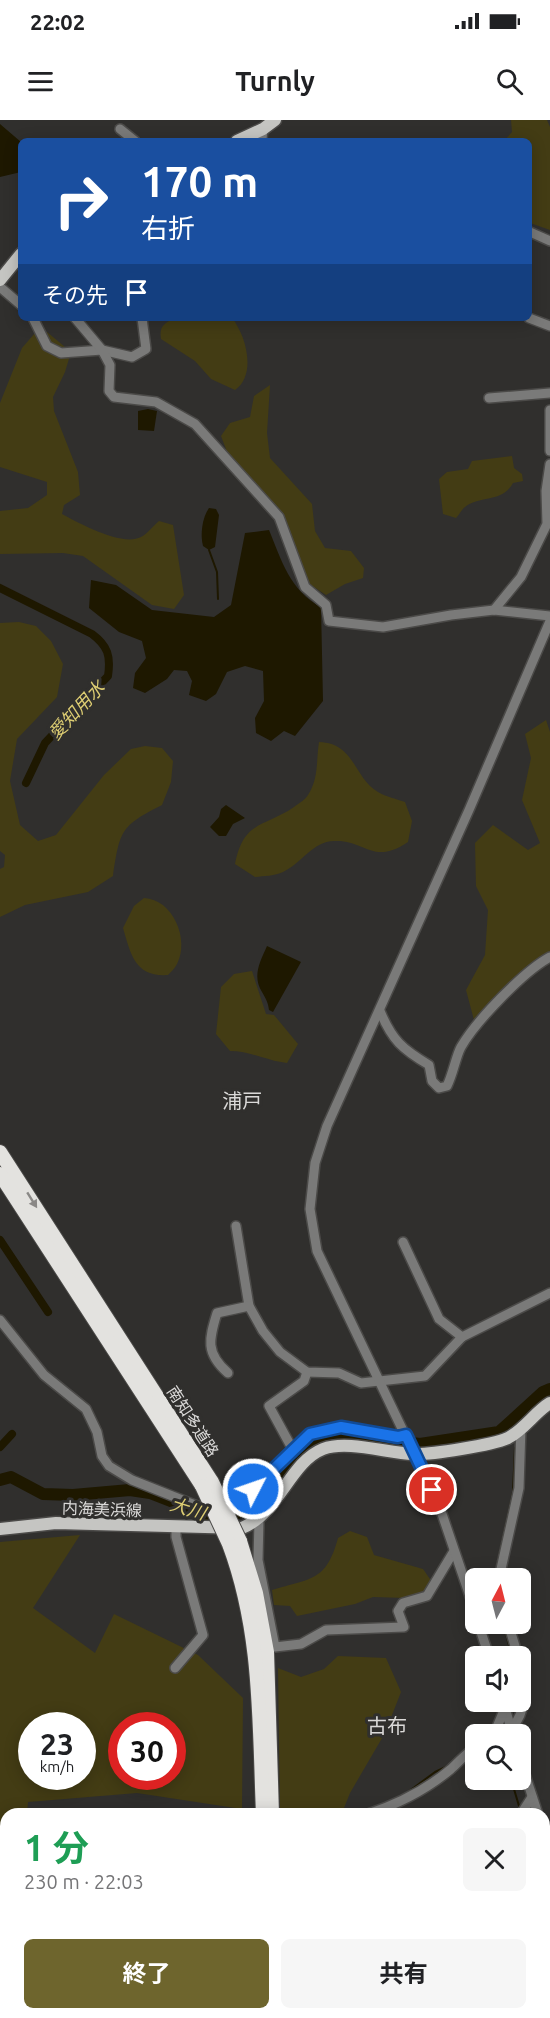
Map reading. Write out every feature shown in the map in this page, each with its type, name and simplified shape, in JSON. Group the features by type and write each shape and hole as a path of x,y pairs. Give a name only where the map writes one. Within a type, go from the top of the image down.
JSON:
{"highway":[{"name":"南知多道路","path":"0,1152 207,1484 256,1593 267,1653 272,1808"},
{"name":"南知多道路","path":"0,1174 207,1484"},
{"name":"南知多道路","path":"234,1542 256,1653 263,1808"}],"main road":[{"path":"260,135 275,120"},
{"path":"0,280 18,258"},
{"path":"259,1520 307,1459 324,1449 342,1447 415,1452 496,1442 508,1438 550,1403"},
{"name":"内海美浜線","path":"0,1529 56,1523 242,1528 259,1520"}],"street":[{"path":"120,129 131,138"},
{"path":"532,233 550,241"},
{"path":"0,288 18,303"},
{"path":"532,319 550,326"},
{"path":"34,321 47,346 61,353 102,350 132,357 146,349 142,321"},
{"path":"78,321 102,350 110,365 109,391 114,397 156,402 195,424 279,517 305,587 326,605 329,621 383,627 494,610 550,616"},
{"path":"489,398 550,393"},
{"path":"550,410 550,451"},
{"path":"494,610 521,577 547,524 546,491 550,464"},
{"path":"465,1582 440,1508 415,1452 317,1251 310,1209 315,1163 322,1140 550,621"},
{"path":"380,1011 390,1036 407,1052 429,1065 432,1081 439,1088 447,1086 456,1068 460,1049 477,1025 518,982 550,957"},
{"path":"236,1226 249,1306 263,1331 280,1352 307,1372 339,1373 362,1383 380,1379 425,1376 462,1337 550,1293"},
{"path":"403,1242 439,1319 462,1337"},
{"path":"228,1373 219,1365 209,1341 217,1313 249,1306"},
{"path":"0,1320 44,1375 86,1408 97,1432 102,1456 109,1466 132,1480 205,1509 220,1509 234,1504 276,1469 310,1434 341,1427 407,1437"},
{"path":"292,1450 269,1406 304,1381 307,1372"},
{"path":"501,1568 519,1488 521,1427"},
{"path":"259,1520 258,1560 275,1647 301,1644 326,1630 404,1627 398,1611 403,1602 427,1596 454,1551"},
{"path":"175,1668 203,1635 176,1528"},
{"path":"385,1808 400,1803 452,1768 465,1754"},
{"path":"530,1790 536,1808"},
{"path":"525,1808 532,1797"}],"shaded area":[{"path":"511,120 547,120 550,127 550,230 532,224 532,138 507,138 512,132"},
{"path":"0,124 18,139 18,173 0,177"},
{"path":"234,321 245,344 247,355 246,375 242,383 235,390 211,379 195,361 161,339 161,331 167,322"},
{"path":"47,332 71,352 65,372 53,397 54,411 78,472 80,495 64,505 62,514 101,533 123,539 141,537 159,521 173,525 184,595 174,609 152,605 83,556 63,553 0,554 0,511 28,508 47,495 47,482 0,467 0,403 22,348 35,333"},
{"path":"270,385 267,433 270,458 312,504 315,531 325,548 351,551 364,568 363,578 345,584 326,595 308,583 282,516 229,457 221,436 230,423 250,417 254,396"},
{"path":"148,409 157,411 154,431 138,430 138,411"},
{"path":"512,456 514,468 522,474 523,481 513,483 503,494 471,503 456,518 443,514 439,479 447,472 468,469 472,461"},
{"path":"209,508 216,509 219,515 215,547 209,550 203,546 202,527"},
{"path":"269,530 294,583 310,600 321,607 323,701 295,736 284,731 271,741 256,733 255,718 264,701 263,671 245,666 227,672 216,694 206,701 189,695 192,681 187,671 174,670 167,679 145,693 133,688 135,673 146,658 142,641 119,632 89,608 91,580 116,585 152,610 214,617 231,605 245,533"},
{"path":"19,622 36,626 51,641 63,664 57,697 17,739 10,781 20,825 38,841 56,835 104,775 131,749 145,746 162,748 173,761 171,782 162,805 138,819 124,832 113,876 88,892 25,905 0,917 0,869 4,867 5,855 0,851 0,623"},
{"path":"546,720 550,732 550,952 516,979 474,1020 466,990 485,955 488,910 476,886 475,843 493,825 528,850 540,843 522,800 531,758 525,734"},
{"path":"319,742 340,748 347,754 363,778 378,792 405,802 412,821 408,842 396,849 377,852 344,841 327,842 313,849 283,872 255,877 235,864 244,839 256,827 283,814 307,797 316,776"},
{"path":"226,805 245,818 233,824 226,836 219,836 210,827"},
{"path":"144,898 163,905 171,913 180,933 181,954 168,975 157,975 141,968 132,955 126,938 123,928 134,906"},
{"path":"267,946 301,962 273,1012 269,1010 257,975"},
{"path":"252,971 266,1014 274,1015 298,1044 287,1063 230,1051 216,1034 221,987 234,974"},
{"path":"350,1531 367,1537 374,1555 423,1569 432,1582 424,1593 406,1598 373,1597 355,1604 297,1616 290,1606 274,1605 272,1590 307,1580 322,1571 328,1563 338,1538"},
{"path":"80,1535 33,1608 95,1653 114,1614 198,1655 243,1698 242,1808 137,1793 28,1802 27,1808 0,1808 0,1542"},
{"path":"338,1656 386,1658 401,1692 385,1733 350,1793 344,1808 280,1808 278,1668 301,1677 324,1669"}],"waterway":[{"path":"209,550 217,572 218,599"},
{"name":"愛知用水","path":"0,588 92,634 105,647 109,663 108,676 45,743 26,783"},
{"name":"愛知用水","path":"0,1240 48,1312"},
{"name":"大川","path":"0,1480 11,1477 43,1494 73,1495 130,1490 150,1493 209,1516 238,1513 250,1507 299,1451 317,1438 346,1435 420,1444 499,1432 543,1392 550,1389"},
{"name":"愛知用水","path":"0,1447 12,1434"},
{"path":"497,1566 513,1492 515,1448"},
{"path":"506,1634 509,1646"},
{"path":"404,1795 435,1772 450,1765"},
{"path":"514,1790 519,1806"}],"district":[{"name":"浦戸","path":"242,1100"},
{"name":"古布","path":"387,1725"}],"route":[{"path":"253,1489 310,1434 341,1427 398,1437 406,1435 432,1490"}]}
